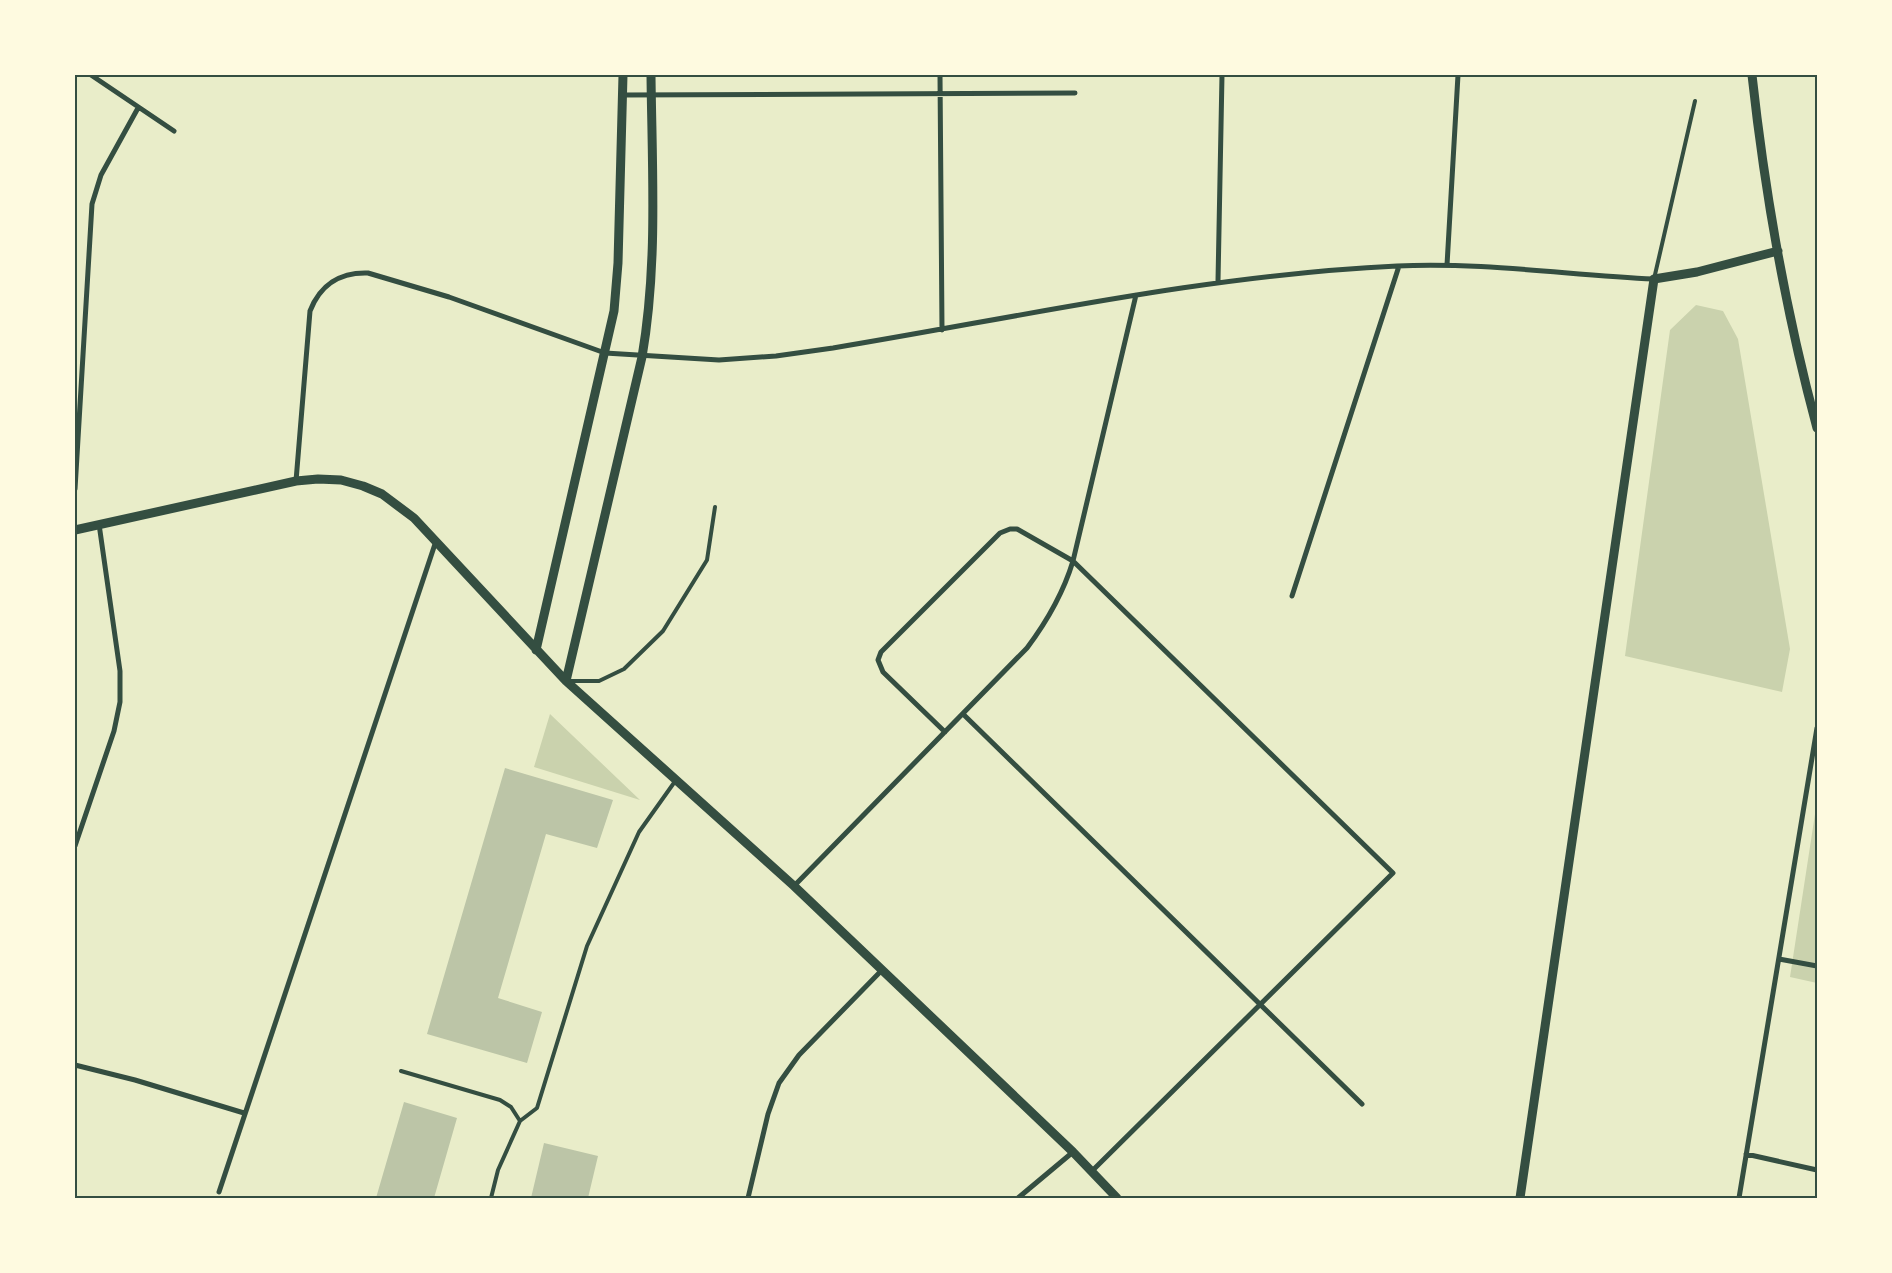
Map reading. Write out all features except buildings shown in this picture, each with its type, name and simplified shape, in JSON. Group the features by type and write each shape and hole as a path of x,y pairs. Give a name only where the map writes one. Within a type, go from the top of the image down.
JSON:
{"street":[{"path":"91,75 174,131"},
{"path":"101,82 102,75"},
{"path":"536,650 614,311 618,263 624,94 623,75"},
{"path":"566,681 642,357 651,282 652,75"},
{"path":"940,75 942,330"},
{"path":"1218,281 1222,75"},
{"path":"1447,265 1458,75"},
{"path":"1752,75 1778,250 1800,362 1817,428"},
{"path":"624,94 1075,93"},
{"path":"75,489 92,204 101,175 138,108"},
{"path":"296,481 310,311 320,291 344,275 368,273 415,286 605,353 642,357 719,360 776,356 942,330 1218,281 1308,271 1447,265 1654,279 1697,272 1778,250"},
{"path":"1292,596 1399,266"},
{"path":"1520,1198 1654,279"},
{"path":"794,886 1027,648 1058,603 1073,561 1136,295"},
{"path":"75,530 296,481 318,479 341,480 364,486 399,504 436,540 566,681 794,886 1073,1152 1117,1198"},
{"path":"75,846 114,731 120,702 120,671 99,524"},
{"path":"945,732 883,672 878,660 884,647 1004,530 1017,529 1073,561 1393,872 1092,1171"},
{"path":"218,1192 436,540"},
{"path":"962,714 1362,1104"},
{"path":"1739,1198 1817,728"},
{"path":"1779,959 1817,966"},
{"path":"748,1198 768,1114 779,1083 799,1055 882,970"},
{"path":"75,1065 135,1080 244,1113"},
{"path":"1018,1198 1073,1152"},
{"path":"1746,1154 1817,1170"}],"lane":[{"path":"1654,279 1695,101"},
{"path":"566,681 599,681 624,668 663,631 707,560 716,508"},
{"path":"491,1198 498,1170 520,1121 537,1108 587,946 620,871 638,832 676,780"},
{"path":"401,1071 500,1100 511,1107 520,1121"}],"green space":[{"path":"1696,305 1723,311 1738,339 1790,649 1782,692 1625,656 1670,330"},
{"path":"550,714 640,800 534,767"},
{"path":"1817,801 1817,983 1790,977"}]}
